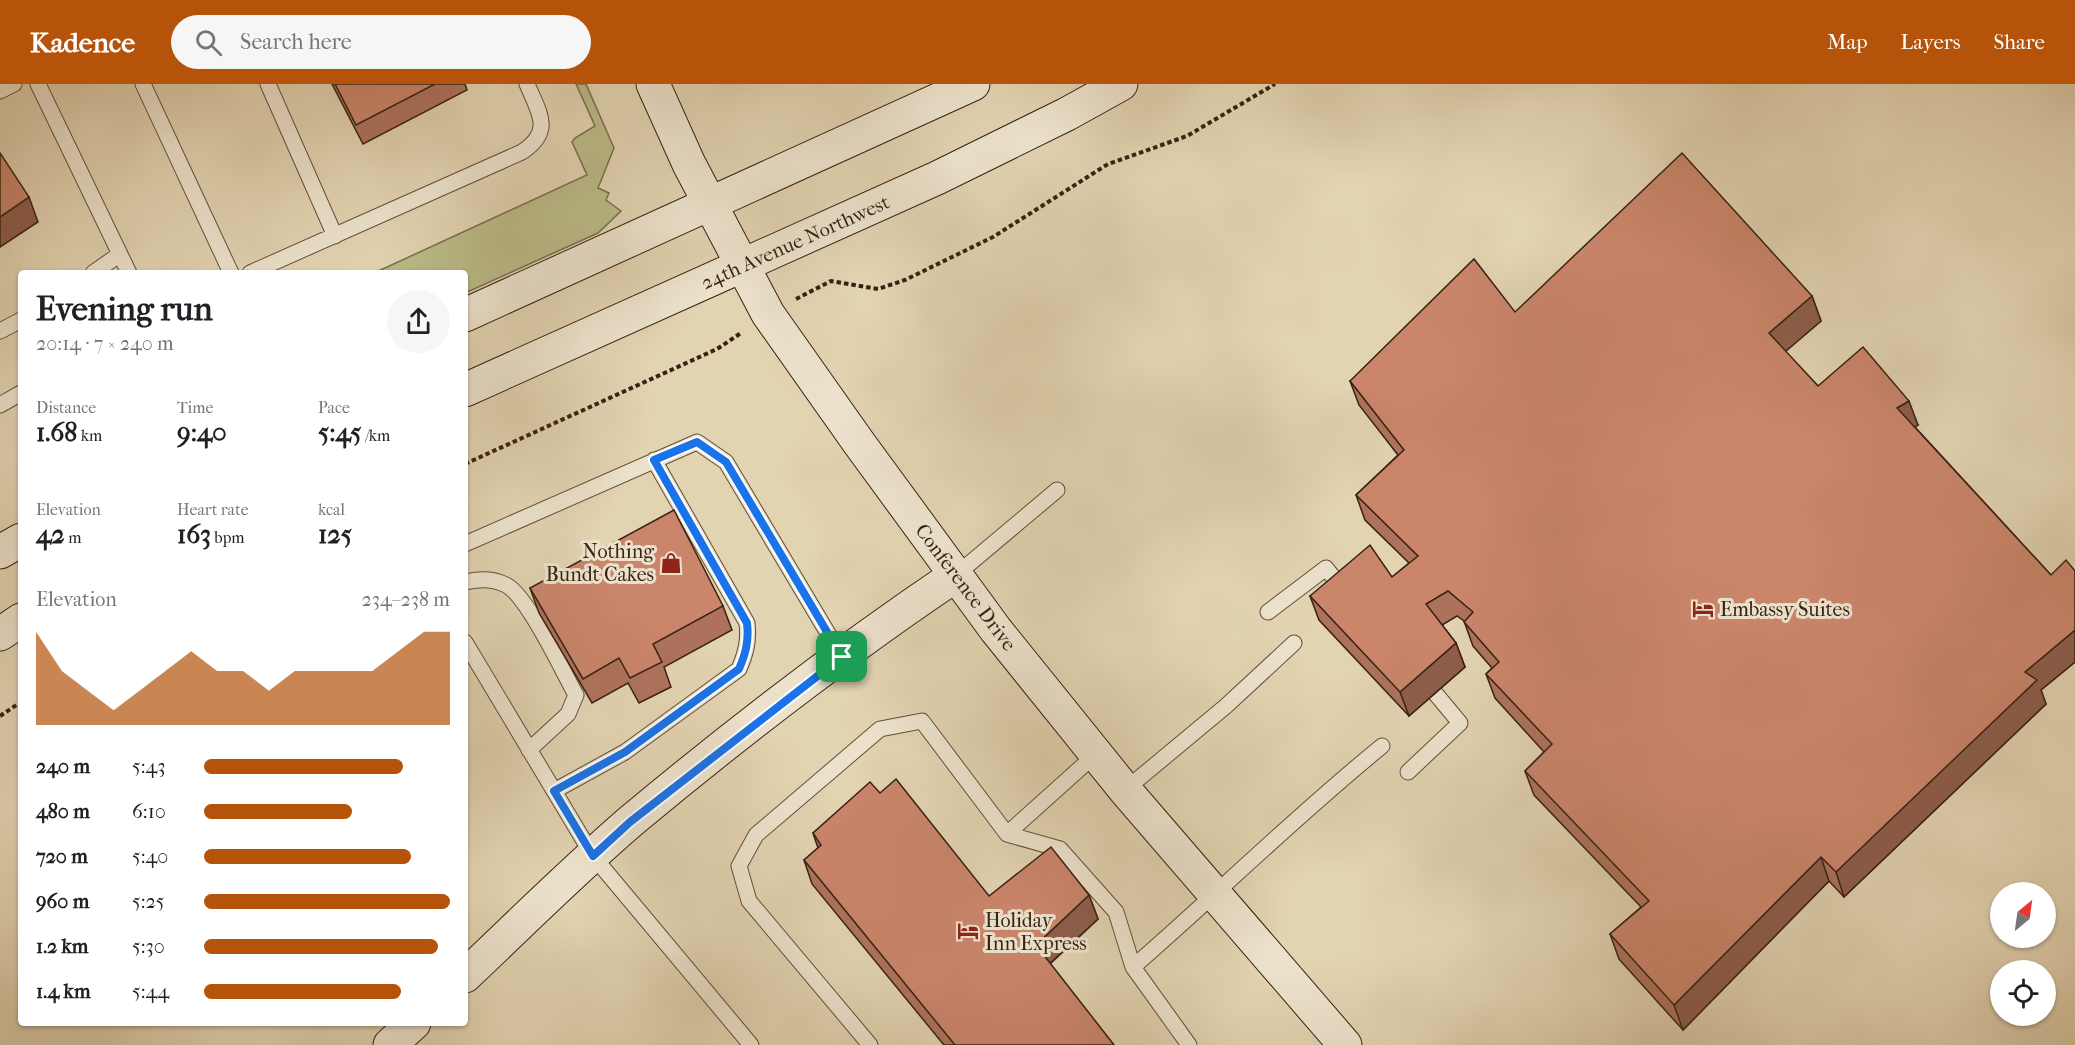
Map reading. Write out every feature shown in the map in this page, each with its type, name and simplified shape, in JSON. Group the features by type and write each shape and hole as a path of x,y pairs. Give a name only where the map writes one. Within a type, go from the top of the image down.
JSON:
{"street":[{"name":"Conference Drive","path":"653,84 768,314 996,630 1125,790 1345,1045"},
{"path":"468,314 973,84"},
{"name":"24th Avenue Northwest","path":"468,389 937,178 1067,114 1121,84"},
{"path":"0,552 18,542"},
{"path":"468,973 630,822 842,657 956,575"},
{"path":"0,634 18,622"},
{"path":"390,1045 411,1026"}],"lane":[{"path":"0,92 14,84"},
{"path":"38,84 128,270"},
{"path":"143,84 230,270"},
{"path":"268,84 335,236"},
{"path":"257,270 522,152 534,144 543,129 540,114 527,84"},
{"path":"97,270 120,254"},
{"path":"0,331 18,322"},
{"path":"0,405 18,395"},
{"path":"468,543 697,442 726,462 842,657"},
{"path":"554,791 625,752 739,669 746,652 749,639 747,623 654,460"},
{"path":"956,575 1057,490"},
{"path":"1268,612 1326,568 1348,595"},
{"path":"468,581 482,578 508,585 529,610 576,695 568,714 529,750"},
{"path":"1125,790 1226,706 1294,644"},
{"path":"468,647 593,856 751,1045"},
{"path":"1408,772 1461,723 1435,693"},
{"path":"870,1045 749,901 739,866 756,835 880,729 922,721 1007,834 1060,849 1116,912 1133,967 1189,1045"},
{"path":"1133,967 1215,897 1312,803 1382,746"},
{"path":"1007,834 1096,754"}],"path":[{"path":"468,463 717,349 768,314 831,281 878,289 906,280 993,237 1108,164 1187,136 1275,84"},
{"path":"0,716 18,704"}],"green space":[{"path":"576,84 586,84 614,148 598,188 609,193 606,200 621,211 598,233 468,292 468,270 381,270 587,175 572,142 595,126"}],"building":[{"path":"335,84 435,84 356,125"},
{"path":"0,153 29,197 0,217"},
{"name":"Embassy Suites","path":"1682,153 1812,296 1769,333 1818,386 1863,347 1909,401 1897,408 2051,575 2066,560 2075,571 2075,630 2025,672 2037,680 1836,872 1821,857 1674,1005 1610,934 1649,901 1525,771 1552,744 1486,674 1499,662 1464,622 1473,612 1448,591 1426,604 1456,643 1400,692 1310,596 1370,545 1392,577 1418,556 1356,495 1404,450 1350,381 1474,259 1515,312"},
{"path":"674,510 723,606 653,644 662,662 630,678 619,658 583,679 530,588"},
{"name":"Holiday Inn Express","path":"896,779 989,896 1051,847 1089,895 1036,945 1114,1045 955,1045 804,860 821,845 813,833 870,782 880,793"}],"place":[{"name":"Nothing Bundt Cakes","path":"671,563"},
{"name":"Embassy Suites","path":"1703,609"},
{"name":"Holiday Inn Express","path":"968,931"}],"route":[{"path":"697,442 726,462 842,657 630,822 593,856 554,791 625,752 739,669 749,639 747,623 654,460 697,442"}]}
